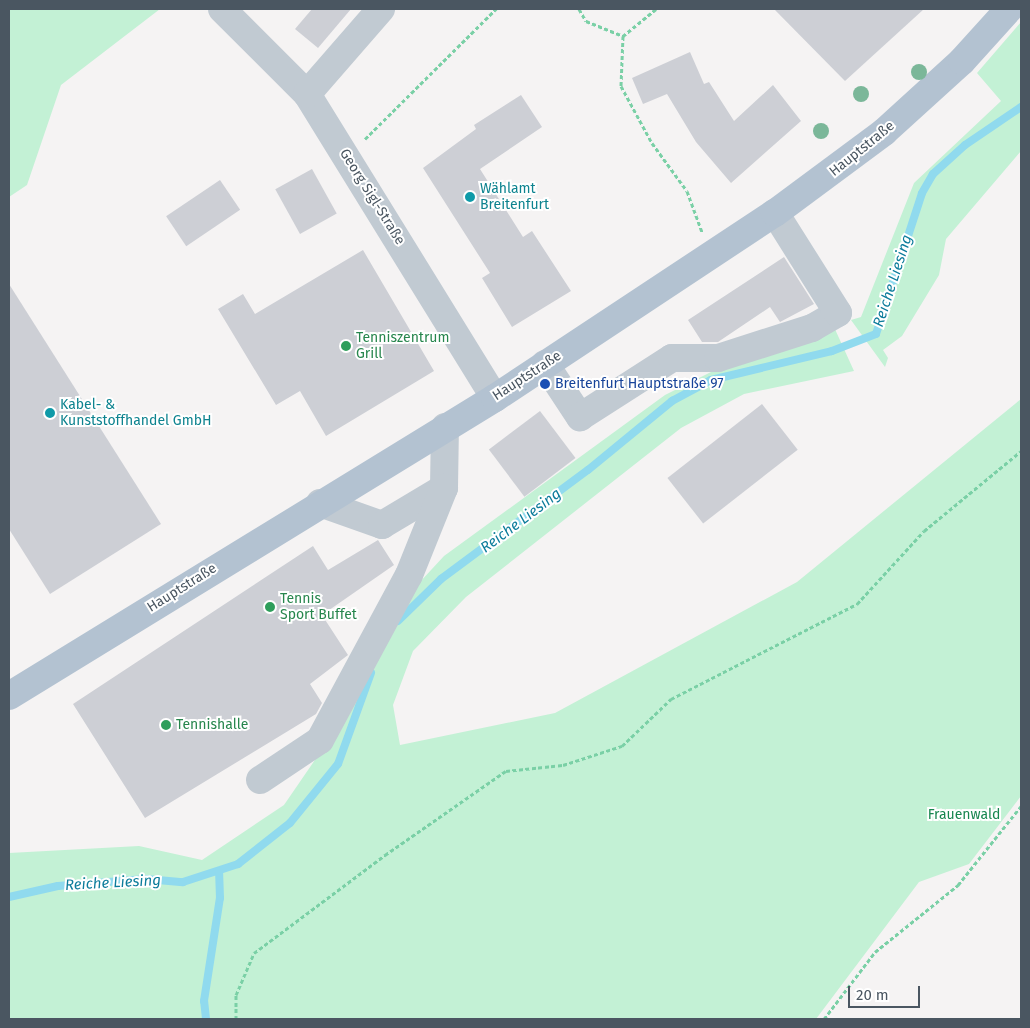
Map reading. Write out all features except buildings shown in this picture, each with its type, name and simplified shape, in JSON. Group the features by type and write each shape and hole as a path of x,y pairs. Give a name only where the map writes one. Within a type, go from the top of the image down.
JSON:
{"main road":[{"name":"Hauptstraße","path":"9,696 320,502 495,398 775,213 884,132 962,61 1009,9"}],"street":[{"name":"Georg Sigl-Straße","path":"222,9 307,94 495,398"},
{"path":"307,94 381,9"},
{"path":"545,364 580,417 672,358 718,358 812,328 838,313 775,213"},
{"path":"260,780 320,740 409,575 444,488 445,427"},
{"path":"320,502 382,525 444,488"}],"path":[{"path":"347,157 496,9"},
{"path":"579,9 586,21 623,36"},
{"path":"656,9 623,36 622,86 652,143 686,191 715,254"},
{"path":"236,1019 236,995 254,952 385,856 506,771 563,765 622,746 672,699 858,604 924,531 1021,451"},
{"path":"824,1019 875,952 958,885 1021,806"}],"green space":[{"path":"9,9 160,9 61,85 27,185 9,197"},
{"path":"1021,22 1021,151 946,239 939,275 902,336 883,350 888,358 885,367 851,320 861,317 914,183 1001,101 977,73"},
{"name":"Frauenwald","path":"834,327 854,371 744,394 681,428 466,597 413,651 393,705 400,745 555,713 797,582 1021,399 1021,796 969,864 919,882 816,1019 9,1019 9,853 139,846 202,860 284,805 319,754 394,610 444,556 665,395 731,362"}],"waterway":[{"name":"Reiche Liesing","path":"398,621 441,579 588,470 672,401 711,380 832,351 876,334 922,193 933,174 965,145 1021,107"},
{"name":"Reiche Liesing","path":"9,897 58,886 146,879 183,882 238,864 290,823 338,764 371,673"},
{"path":"206,1019 204,1001 220,898 219,871"}],"place":[{"name":"Wählamt Breitenfurt","path":"470,197"},
{"name":"Tenniszentrum Grill","path":"346,346"},
{"name":"Breitenfurt Hauptstraße 97","path":"545,384"},
{"name":"Kabel- & Kunststoffhandel GmbH","path":"50,413"},
{"name":"Tennis Sport Buffet","path":"270,607"},
{"name":"Tennishalle","path":"166,725"}]}
